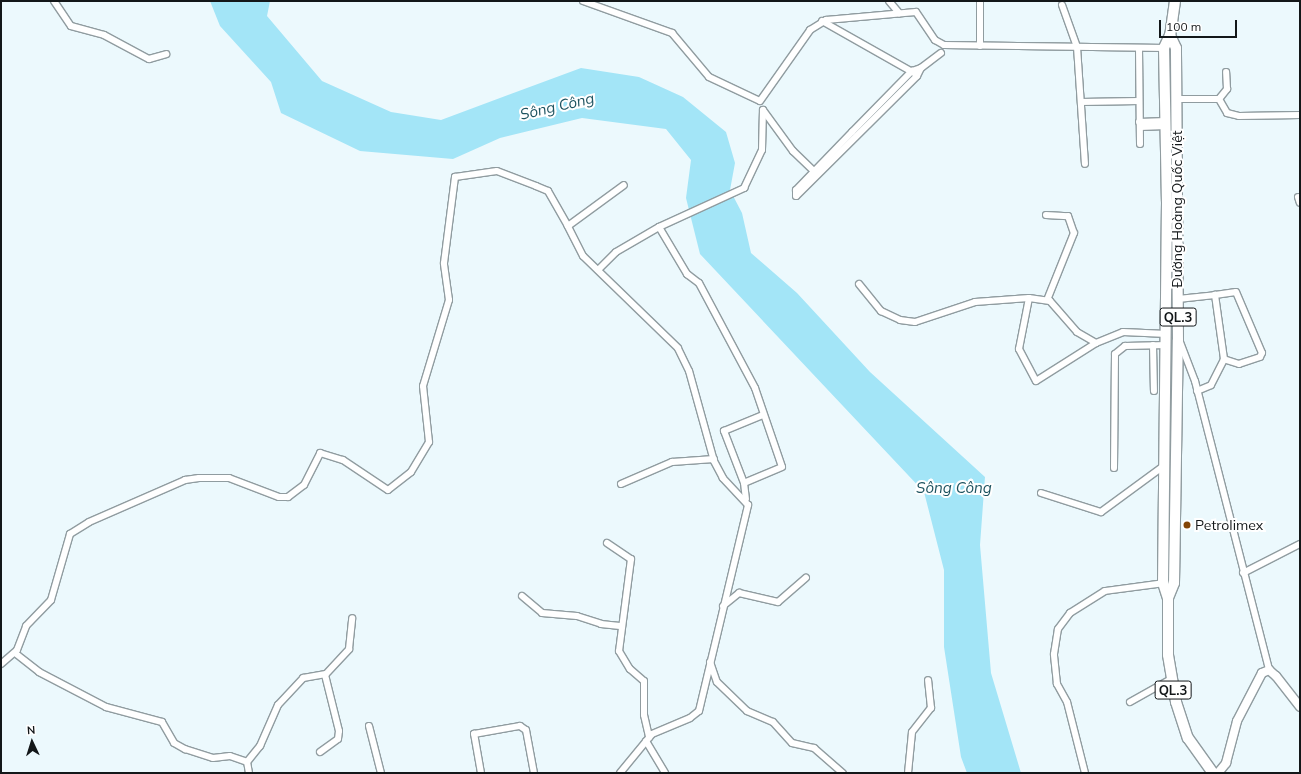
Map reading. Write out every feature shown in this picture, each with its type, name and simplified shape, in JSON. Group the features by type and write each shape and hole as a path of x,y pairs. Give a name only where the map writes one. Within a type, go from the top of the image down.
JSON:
{"highway":[{"name":"Đường Hoàng Quốc Việt","path":"1175,1 1170,36 1164,48 1166,124 1167,339 1163,583 1168,598 1171,679 1188,738 1213,773"},
{"name":"Đường Hoàng Quốc Việt","path":"1168,598 1174,583 1178,340 1176,48 1170,36"},
{"path":"1167,339 1178,340"}],"main road":[{"path":"1218,773 1226,763 1237,721 1258,679 1269,670 1300,707"}],"street":[{"path":"54,1 71,26 104,35 149,59 166,54"},
{"path":"583,1 672,33 709,77 760,101 764,110 794,151 814,171"},
{"path":"889,1 899,13"},
{"path":"980,1 980,46"},
{"path":"1062,5 1077,47 1085,164"},
{"path":"760,101 810,30 822,21 882,14 916,12 935,40 945,49"},
{"path":"822,21 914,73"},
{"path":"914,73 796,196 796,190 814,171 914,73 945,49 980,46 1176,48"},
{"path":"1139,48 1140,144"},
{"path":"1219,99 1227,89 1226,72"},
{"path":"1177,99 1219,99"},
{"path":"1219,99 1227,113 1239,116 1300,115"},
{"path":"1081,102 1139,101"},
{"path":"598,270 616,252 659,227 742,189 751,179 762,150 764,110"},
{"path":"1140,124 1166,124"},
{"path":"1,664 15,653 26,626 51,600 68,538 89,522 186,480 199,478 229,478 279,497 288,497 304,485 320,453 343,460 388,490 411,472 429,442 423,386 449,300 444,256 455,177 497,171 548,191 579,249 598,270 678,348 689,371 714,459 723,478 746,499"},
{"path":"568,226 624,185"},
{"path":"1046,216 1068,216 1074,233 1047,300"},
{"path":"659,227 687,274 699,283 711,302 755,388 762,415 782,469 744,483"},
{"path":"859,284 881,311 900,320 915,322 978,302 1029,298 1047,300 1077,332 1096,343"},
{"path":"1178,299 1215,295 1231,291 1240,294 1262,349 1260,357 1246,363 1224,359"},
{"path":"1197,391 1211,385 1224,359 1215,295"},
{"path":"1029,298 1019,349 1036,381 1096,343 1123,332 1167,339"},
{"path":"1114,468 1115,354 1125,346 1153,345 1167,339"},
{"path":"1178,340 1197,391 1269,670"},
{"path":"1153,345 1154,391"},
{"path":"620,773 648,739 699,711 748,505 744,483 724,431 762,415"},
{"path":"621,484 672,462 714,459"},
{"path":"1041,493 1101,512 1165,465"},
{"path":"607,544 630,559 620,626 623,659 644,680 644,715 648,739 665,773"},
{"path":"1243,573 1300,544"},
{"path":"724,606 739,593 778,602 806,578"},
{"path":"1085,773 1067,702 1056,684 1054,654 1058,628 1070,613 1105,591 1163,583 1174,583"},
{"path":"522,596 542,613 577,616 601,624 620,626"},
{"path":"248,773 247,762 260,746 278,705 299,682 325,674 350,649 352,618"},
{"path":"15,653 39,672 106,707 162,722 174,743 213,758 230,756 247,762"},
{"path":"710,662 717,682 747,711 773,722 792,743 814,748 843,773"},
{"path":"320,752 338,739 340,731 325,674"},
{"path":"1130,702 1171,679"},
{"path":"908,773 912,732 931,708 928,680"},
{"path":"369,726 382,773"},
{"path":"481,773 474,734 520,726 526,730 534,773"}],"water":[{"name":"Sông Công","path":"210,1 270,1 267,16 322,81 391,112 441,120 581,68 639,77 683,97 726,132 735,163 730,190 742,213 751,253 797,293 870,372 985,477 980,545 991,673 1021,773 967,773 961,757 944,647 944,570 924,492 700,254 686,198 691,160 666,129 582,118 500,138 453,159 360,151 281,113 271,82 220,26"}],"place":[{"name":"Petrolimex","path":"1187,525"}]}
